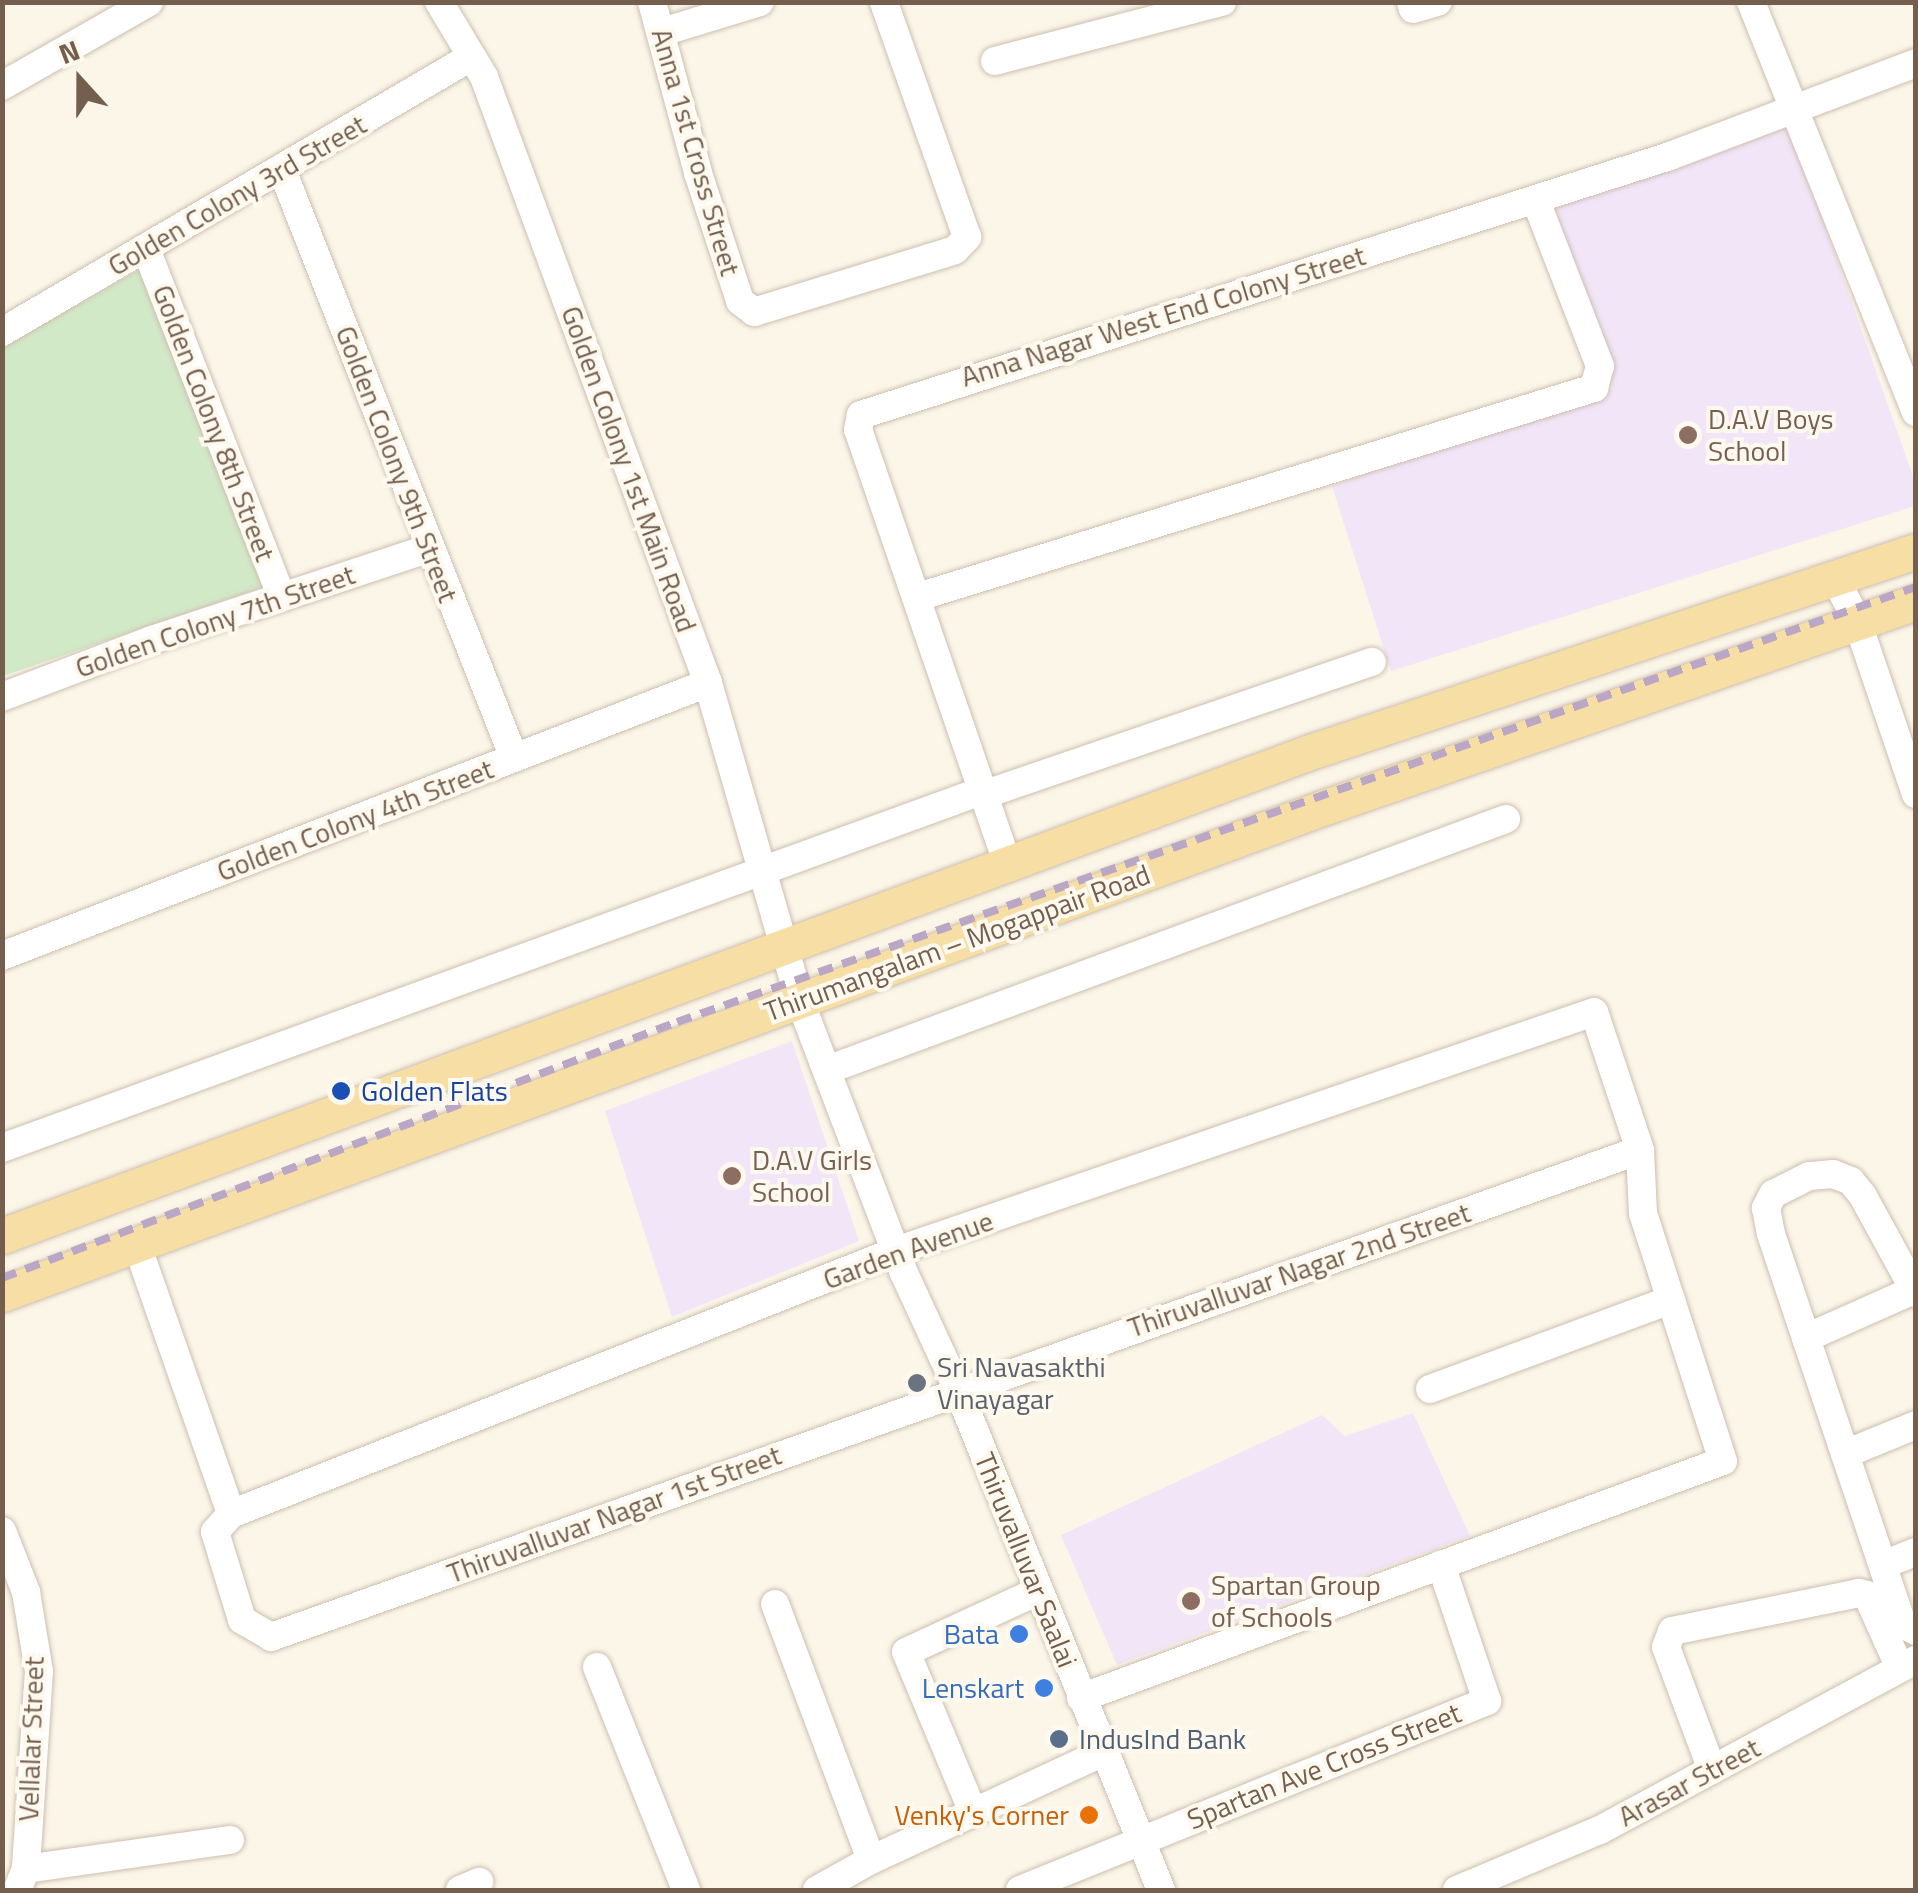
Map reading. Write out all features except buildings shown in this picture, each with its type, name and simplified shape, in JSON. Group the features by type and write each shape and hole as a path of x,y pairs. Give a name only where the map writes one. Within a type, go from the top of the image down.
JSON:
{"main road":[{"name":"Thirumangalam – Mogappair Road","path":"2,1236 1310,752 1916,551"},
{"name":"Thirumangalam – Mogappair Road","path":"2,1294 1325,806 1916,602"}],"street":[{"path":"2,86 148,2"},
{"name":"Golden Colony 1st Main Road","path":"439,2 484,77 708,683 784,949"},
{"name":"Anna 1st Cross Street","path":"652,2 698,173 740,301 754,312 955,250 968,237 884,2"},
{"path":"662,32 760,2"},
{"path":"995,62 1222,2"},
{"path":"1751,2 1913,391"},
{"name":"Golden Colony 3rd Street","path":"2,332 471,57"},
{"name":"Anna Nagar West End Colony Street","path":"1008,865 858,430 861,415 868,409 1536,201 1916,63"},
{"name":"Golden Colony 9th Street","path":"282,170 514,758"},
{"path":"918,597 1594,388 1600,366 1536,201"},
{"name":"Golden Colony 8th Street","path":"146,249 282,597"},
{"name":"Golden Colony 7th Street","path":"4,693 430,548"},
{"path":"1835,578 1856,621 1916,794"},
{"path":"2,1148 982,793 1372,662"},
{"name":"Golden Colony 4th Street","path":"2,956 708,683"},
{"path":"826,1070 1506,820"},
{"name":"Thiruvalluvar Saalai","path":"784,949 800,1001 896,1252 958,1390 1102,1753 1161,1890"},
{"name":"Garden Avenue","path":"232,1514 896,1252 1594,1012 1640,1150"},
{"path":"1081,1698 1723,1461 1643,1214 1640,1150"},
{"name":"Thiruvalluvar Nagar 2nd Street","path":"958,1390 1640,1150"},
{"path":"1806,1338 1915,1291 1864,1196 1850,1181 1833,1174 1809,1176 1773,1194 1766,1208 1806,1338 1902,1624 1910,1632 1916,1631"},
{"path":"137,1245 232,1514"},
{"path":"1430,1389 1671,1300"},
{"name":"Thiruvalluvar Nagar 1st Street","path":"232,1514 219,1523 216,1544 242,1620 270,1636 958,1390"},
{"path":"1845,1454 1916,1424"},
{"name":"Vellalar Street","path":"2,1531 26,1592 39,1672 22,1880"},
{"path":"1882,1566 1916,1552"},
{"name":"Spartan Ave Cross Street","path":"1139,1840 1487,1701 1440,1564"},
{"path":"973,1812 906,1652 1038,1591"},
{"path":"1712,1770 1666,1647 1672,1631 1859,1593 1868,1595 1908,1664"},
{"path":"775,1604 871,1860"},
{"name":"Arasar Street","path":"1456,1890 1600,1830 1908,1664"},
{"path":"597,1667 686,1890"},
{"path":"835,1886 871,1860 1102,1753"},
{"path":"22,1880 230,1840"},
{"path":"1020,1890 1139,1840"}],"shaded area":[{"name":"D.A.V Boys School","path":"1788,121 1915,482 1915,506 1391,671 1332,486 1613,388 1553,203"},
{"name":"D.A.V Girls School","path":"792,1041 859,1241 672,1317 605,1111"},
{"name":"Spartan Group of Schools","path":"1413,1413 1470,1536 1117,1665 1061,1535 1322,1415 1345,1436"}],"green space":[{"path":"146,266 271,584 3,676 2,347"}],"railway":[{"path":"2,1278 677,1022 1916,587"}],"place":[{"name":"D.A.V Boys School","path":"1688,435"},
{"name":"Golden Flats","path":"341,1091"},
{"name":"D.A.V Girls School","path":"732,1176"},
{"name":"Sri Navasakthi Vinayagar","path":"917,1383"},
{"name":"Spartan Group of Schools","path":"1191,1601"},
{"name":"Bata","path":"1019,1634"},
{"name":"Lenskart","path":"1044,1688"},
{"name":"IndusInd Bank","path":"1059,1739"},
{"name":"Venky's Corner","path":"1089,1815"}]}
